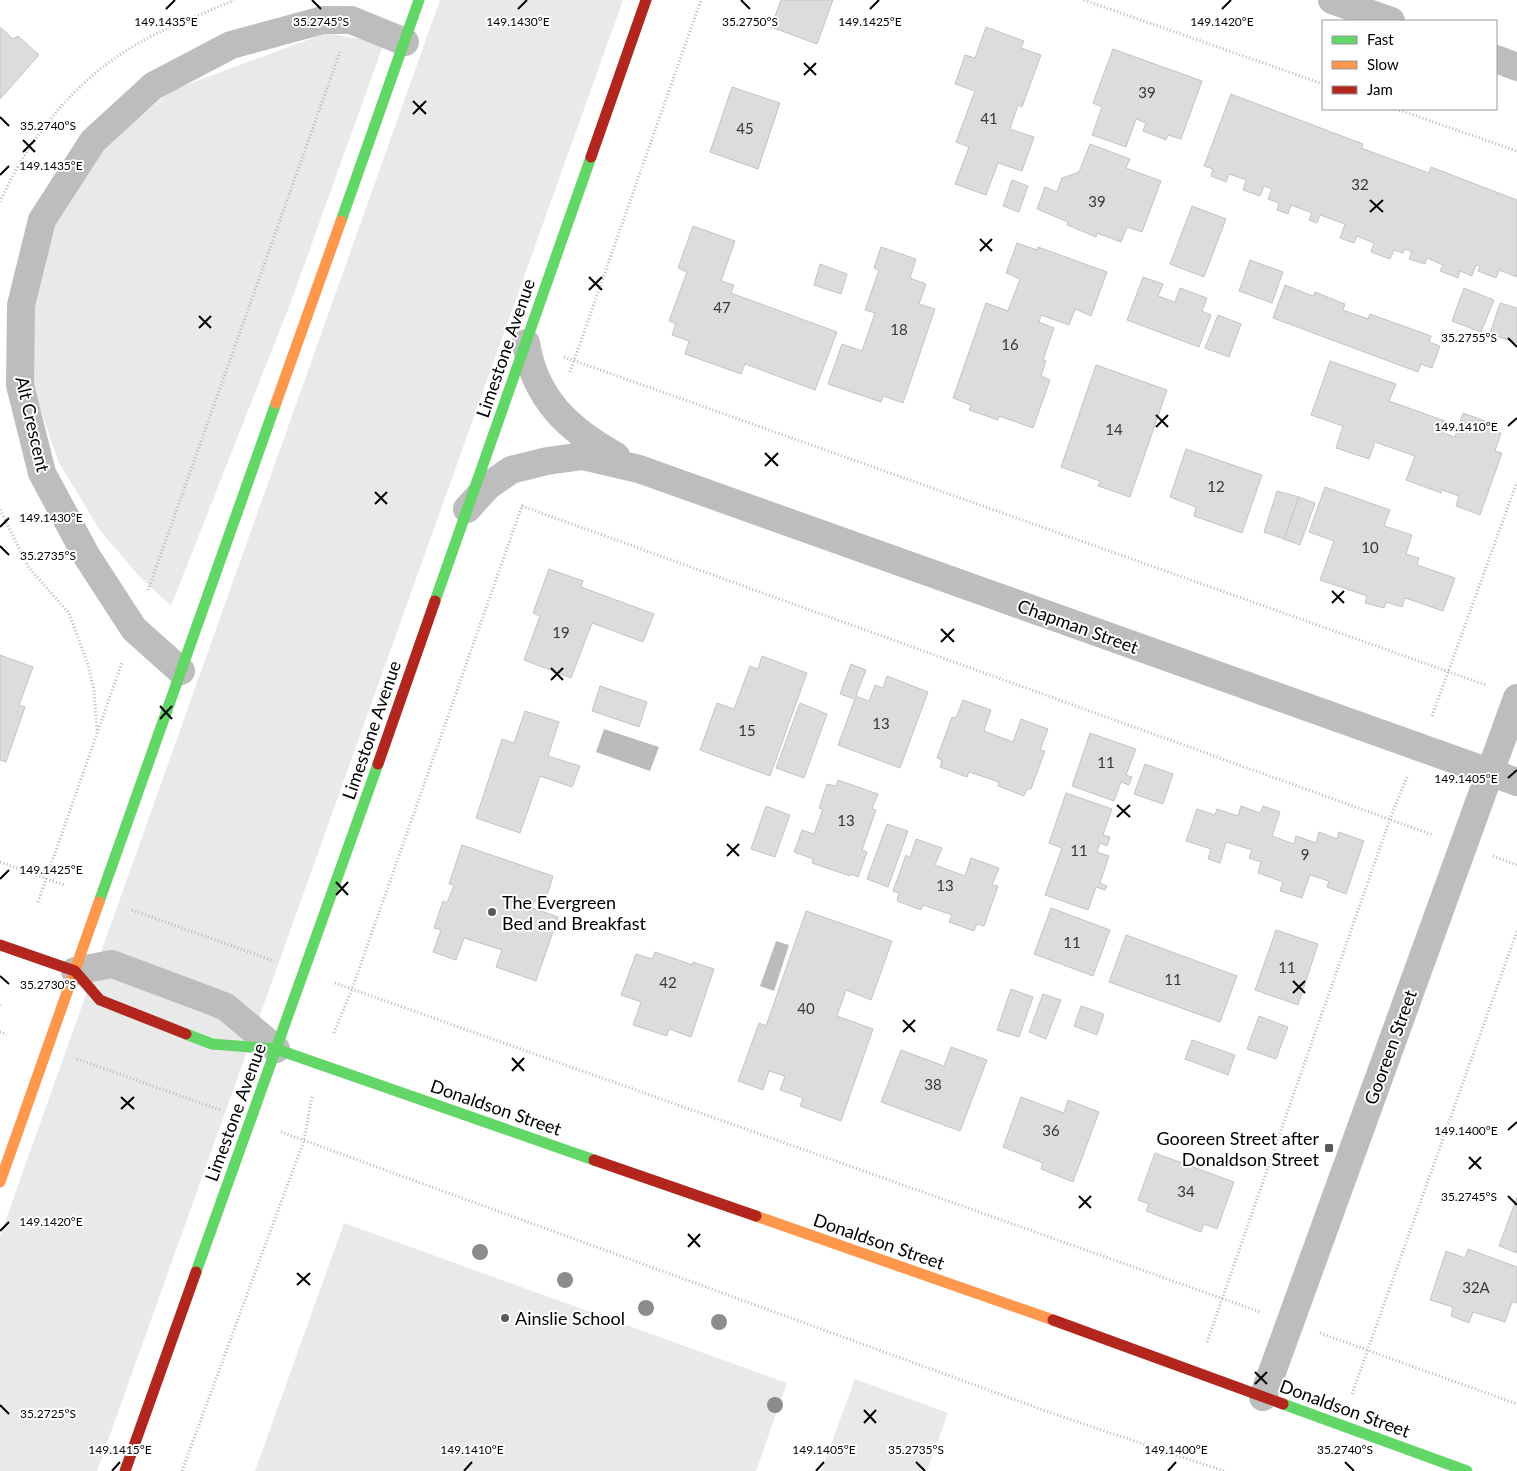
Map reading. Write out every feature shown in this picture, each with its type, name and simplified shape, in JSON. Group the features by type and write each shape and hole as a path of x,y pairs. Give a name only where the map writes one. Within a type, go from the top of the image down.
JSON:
{"main road":[{"path":"0,1182 419,0"},
{"name":"Limestone Avenue","path":"125,1471 475,500 526,343 646,0"},
{"path":"0,945 75,971"},
{"name":"Donaldson Street","path":"75,971 100,1000 212,1044 276,1049 1056,1321 1468,1471"}],"street":[{"path":"1332,0 1388,20"},
{"name":"Alt Crescent","path":"181,671 134,629 86,555 42,473 20,385 21,305 42,220 93,141 153,86 231,45 323,20 351,20 405,42"},
{"path":"1497,59 1517,66"},
{"name":"Chapman Street","path":"526,343 535,379 562,419 589,441 639,468"},
{"name":"Chapman Street","path":"475,500 511,470 547,461 583,456 639,468 1517,782"},
{"name":"Gooreen Street","path":"1263,1397 1517,698"},
{"path":"75,971 112,964 211,1001 226,1007 276,1049"}],"path":[{"path":"0,202 14,169 40,130 97,70 137,44 234,0"},
{"path":"1084,0 1322,84"},
{"path":"38,902 351,20"},
{"path":"1399,110 1517,151"},
{"path":"526,343 1492,687"},
{"path":"1450,672 1517,482"},
{"path":"475,500 1390,819 1196,1372"},
{"path":"0,510 29,568 69,614 88,665 94,690 97,732"},
{"path":"0,862 64,885"},
{"path":"124,907 277,962"},
{"path":"1341,1425 1517,932"},
{"path":"328,980 1517,1404"},
{"path":"337,1023 352,989"},
{"path":"0,1032 7,1034"},
{"path":"72,1057 222,1110"},
{"path":"182,1471 304,1140 310,1102"},
{"path":"277,1130 1048,1411 1224,1471"}],"shaded area":[{"path":"440,0 623,0 97,1471 0,1471 0,1236"},
{"path":"326,33 384,43 289,307 171,606 138,575 99,529 58,461 33,386 31,302 48,225 105,145 172,90"},
{"path":"604,729 659,747 650,771 596,752"},
{"path":"776,941 789,945 774,991 760,986"},
{"path":"344,1223 787,1383 756,1471 255,1471"},
{"path":"855,1379 948,1413 927,1471 821,1471"}],"building":[{"path":"781,0 833,0 817,44 771,27"},
{"path":"0,27 13,39 18,36 39,55 0,99"},
{"path":"986,27 1024,41 1021,48 1041,55 1022,107 1018,105 1010,129 1034,137 1022,171 998,163 986,195 955,184 969,147 956,142 975,91 955,84 965,55 975,58"},
{"path":"1113,49 1202,81 1181,139 1168,135 1166,140 1143,131 1146,123 1136,119 1126,147 1092,135 1102,107 1093,103"},
{"path":"732,87 780,103 758,169 710,152"},
{"path":"1231,94 1363,144 1361,148 1429,173 1431,167 1517,200 1517,277 1499,270 1496,278 1478,271 1480,266 1476,265 1472,276 1460,271 1458,278 1440,271 1443,265 1427,258 1425,264 1409,259 1412,252 1405,249 1403,253 1394,250 1390,259 1371,252 1374,243 1357,236 1354,243 1340,238 1345,224 1320,215 1317,223 1309,220 1312,213 1291,205 1288,214 1277,210 1279,203 1268,199 1272,189 1264,186 1260,196 1243,190 1246,180 1229,174 1226,182 1211,176 1213,169 1204,166"},
{"path":"1090,144 1130,159 1126,168 1161,181 1142,232 1127,227 1121,242 1097,233 1096,237 1067,225 1068,222 1037,209 1045,187 1057,192 1062,178 1079,172"},
{"path":"1012,180 1028,186 1019,212 1003,206"},
{"path":"1192,206 1226,219 1204,277 1170,264"},
{"path":"693,226 735,241 721,281 734,285 731,293 837,332 815,390 745,364 741,374 685,354 689,341 672,335 676,324 669,321 687,272 678,268"},
{"path":"1017,243 1037,250 1038,247 1107,272 1091,316 1075,309 1069,325 1041,315 1039,322 1054,328 1043,360 1046,361 1041,376 1050,380 1033,428 999,416 998,420 969,410 971,405 953,398 986,303 1008,311 1020,279 1006,273"},
{"path":"881,247 916,259 910,278 926,284 919,304 935,309 903,403 883,396 881,402 828,384 842,344 862,351 875,313 865,310 879,270 874,268"},
{"path":"1250,260 1283,272 1272,303 1239,291"},
{"path":"820,264 847,274 841,294 814,285"},
{"path":"1143,277 1163,284 1158,296 1175,302 1180,288 1207,298 1202,311 1211,315 1199,347 1127,320"},
{"path":"1285,285 1313,296 1315,292 1345,304 1343,310 1368,319 1370,314 1431,336 1429,342 1440,346 1432,368 1421,364 1418,372 1273,318"},
{"path":"1464,288 1494,300 1481,332 1452,321"},
{"path":"1500,303 1517,308 1517,343 1490,334"},
{"path":"1218,315 1241,324 1229,357 1205,348"},
{"path":"1330,361 1396,384 1389,401 1445,421 1441,432 1455,437 1463,413 1485,421 1484,427 1501,433 1495,451 1502,453 1480,515 1456,506 1459,496 1442,490 1441,493 1406,480 1415,456 1375,442 1369,459 1336,448 1343,426 1311,415"},
{"path":"1096,365 1167,390 1130,497 1098,486 1100,481 1061,467"},
{"path":"1186,449 1262,475 1242,533 1194,516 1196,507 1170,497"},
{"path":"1325,487 1390,510 1384,526 1412,535 1406,554 1419,558 1417,565 1455,578 1443,611 1405,598 1402,607 1386,602 1384,608 1365,603 1367,596 1320,580 1334,541 1309,532"},
{"path":"1277,491 1299,497 1284,539 1264,532"},
{"path":"1299,497 1315,503 1300,545 1284,539"},
{"path":"549,569 583,581 581,587 654,614 643,642 592,623 571,678 524,660 540,616 533,613"},
{"path":"0,655 33,667 19,705 25,707 6,762 0,760"},
{"path":"762,656 807,673 770,776 700,750 717,703 734,709 750,666 758,669"},
{"path":"851,664 866,670 856,696 869,701 875,685 883,688 887,676 928,692 900,768 838,745 855,699 840,694"},
{"path":"600,686 647,702 639,727 592,711"},
{"path":"963,700 991,710 984,731 1013,742 1021,719 1048,729 1040,750 1045,751 1031,789 1027,789 1024,796 998,786 999,782 969,772 967,777 940,767 942,760 937,758 952,717 956,718"},
{"path":"800,703 827,714 804,778 776,768"},
{"path":"525,711 559,722 548,756 580,766 572,787 540,776 520,833 476,818 502,739 514,743"},
{"path":"1090,733 1136,749 1126,775 1132,777 1129,785 1121,782 1114,801 1072,786"},
{"path":"1145,764 1173,774 1163,804 1134,794"},
{"path":"838,780 878,794 872,809 876,810 862,850 867,852 858,877 812,863 813,859 794,852 802,830 814,834 823,809 819,808 827,784 836,786"},
{"path":"1066,793 1112,809 1103,835 1110,837 1107,846 1100,843 1097,852 1109,856 1100,883 1107,886 1105,890 1096,887 1088,910 1045,895 1062,848 1049,843"},
{"path":"766,806 790,815 775,857 751,849"},
{"path":"1241,806 1260,813 1263,806 1280,812 1272,836 1294,844 1296,836 1316,843 1319,832 1337,839 1339,832 1364,841 1346,894 1327,887 1329,881 1310,875 1302,898 1280,891 1283,882 1258,873 1261,862 1249,858 1252,850 1226,842 1220,863 1208,859 1211,849 1186,841 1197,809 1215,815 1217,809 1238,816"},
{"path":"887,824 908,831 888,887 867,879"},
{"path":"916,839 942,848 935,865 965,876 971,858 999,868 992,885 998,886 984,926 977,924 974,931 949,922 952,915 923,905 921,910 897,901 899,893 893,891 906,855 910,858"},
{"name":"The Evergreen Bed and Breakfast","path":"462,845 553,876 544,905 534,901 532,908 558,917 536,981 496,967 502,950 464,938 456,960 433,952 441,930 434,928 443,901 447,903 454,885 449,884"},
{"path":"1051,908 1110,930 1093,976 1034,954"},
{"path":"806,911 892,941 871,1000 846,990 837,1016 873,1029 841,1121 800,1106 803,1098 780,1090 785,1076 769,1071 763,1090 738,1081 759,1023 766,1026"},
{"path":"1276,930 1318,944 1298,1005 1255,990"},
{"path":"1126,935 1237,976 1220,1022 1109,982"},
{"path":"655,952 693,965 693,962 714,969 691,1037 669,1029 667,1036 633,1025 641,1002 621,995 636,954 652,959"},
{"path":"1011,989 1033,997 1019,1037 997,1030"},
{"path":"1043,994 1061,1000 1046,1039 1029,1032"},
{"path":"1081,1006 1104,1014 1097,1035 1074,1026"},
{"path":"1259,1016 1288,1027 1276,1059 1247,1049"},
{"path":"1192,1040 1235,1055 1228,1075 1185,1059"},
{"path":"951,1047 987,1060 960,1131 881,1102 901,1050 944,1066"},
{"path":"1021,1097 1064,1113 1068,1100 1099,1112 1073,1182 1041,1169 1043,1163 1003,1147"},
{"path":"1155,1153 1234,1182 1217,1229 1204,1224 1201,1232 1146,1211 1149,1204 1138,1200"},
{"path":"1517,1197 1517,1253 1499,1246"},
{"path":"1468,1249 1517,1267 1517,1303 1512,1302 1505,1322 1473,1312 1469,1323 1451,1316 1453,1307 1430,1300 1446,1251 1465,1258"}],"traffic: fast":[{"path":"341,221 419,0"},
{"path":"435,601 591,157"},
{"path":"99,902 276,403"},
{"path":"196,1272 378,764"},
{"path":"186,1034 212,1044 276,1049 594,1160"},
{"path":"1283,1404 1467,1471"}],"traffic: slow":[{"path":"276,403 341,221"},
{"path":"0,1182 99,902"},
{"path":"756,1216 1053,1320"}],"traffic: jam":[{"path":"591,157 646,0"},
{"path":"378,764 435,601"},
{"path":"0,945 75,971 100,1000 186,1034"},
{"path":"594,1160 756,1216"},
{"path":"125,1471 196,1272"},
{"path":"1053,1320 1283,1404"}],"place":[{"name":"The Evergreen Bed and Breakfast","path":"492,912"},
{"name":"Gooreen Street after Donaldson Street","path":"1329,1148"},
{"name":"Ainslie School","path":"505,1318"}]}
